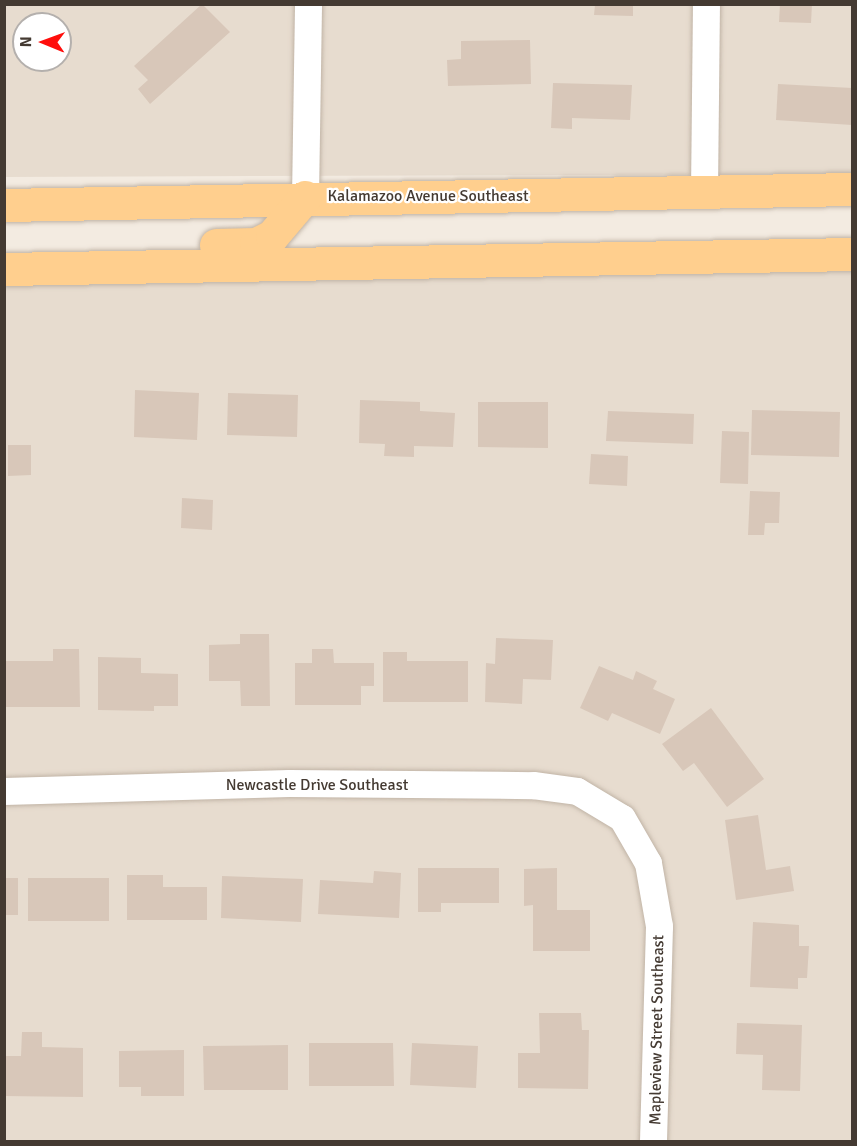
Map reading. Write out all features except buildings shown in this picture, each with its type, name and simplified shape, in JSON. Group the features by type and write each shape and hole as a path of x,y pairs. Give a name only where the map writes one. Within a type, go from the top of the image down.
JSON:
{"main road":[{"name":"Kalamazoo Avenue Southeast","path":"4,206 305,197 852,189"},
{"path":"11,269 71,247 256,244 278,231 305,197"},
{"path":"11,269 852,254"}],"street":[{"path":"305,197 308,4"},
{"path":"704,192 706,4"},
{"name":"Newcastle Drive Southeast","path":"4,791 289,783 533,785 577,791 622,818"},
{"name":"Mapleview Street Southeast","path":"622,818 648,863 659,926 653,1142"}],"shaded area":[{"path":"4,5 852,5 852,174 5,177"},
{"path":"852,270 852,1141 5,1141 4,281"}]}
